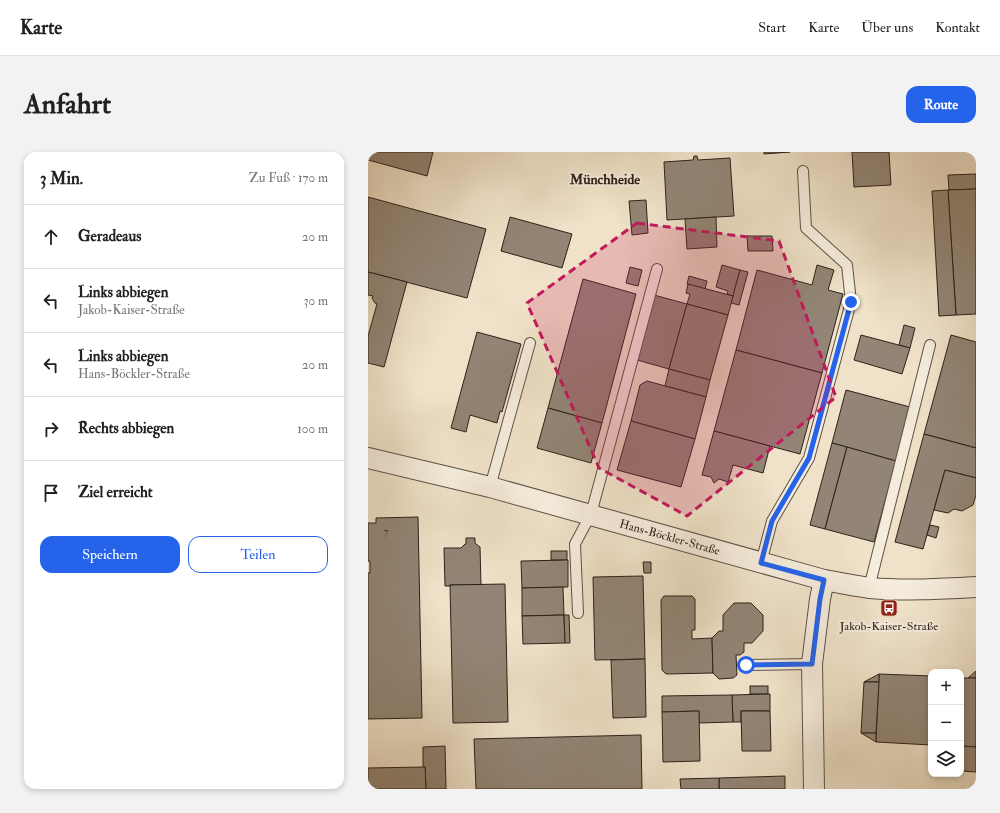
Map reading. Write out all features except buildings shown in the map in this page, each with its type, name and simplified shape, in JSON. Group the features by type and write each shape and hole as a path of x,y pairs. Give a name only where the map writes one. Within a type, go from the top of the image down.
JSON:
{"street":[{"name":"Hans-Böckler-Straße","path":"368,458 490,487 591,514 824,580 869,588 919,590 976,587"},
{"path":"814,789 812,664 820,599 824,580"}],"lane":[{"path":"761,563 772,521 809,458 851,302 847,265 806,228 803,171"},
{"path":"578,613 576,544 591,514 657,269"},
{"path":"490,487 530,343"},
{"path":"869,588 930,345"},
{"path":"746,665 812,664"}],"highlighted area":[{"path":"637,223 779,241 836,397 687,516 599,468 527,303"}],"place":[{"name":"Jakob-Kaiser-Straße","path":"889,608"}],"district":[{"name":"Münchheide","path":"605,179"}],"route":[{"path":"746,665 812,664 820,599 824,580 761,563 772,521 809,458 851,302"}]}
